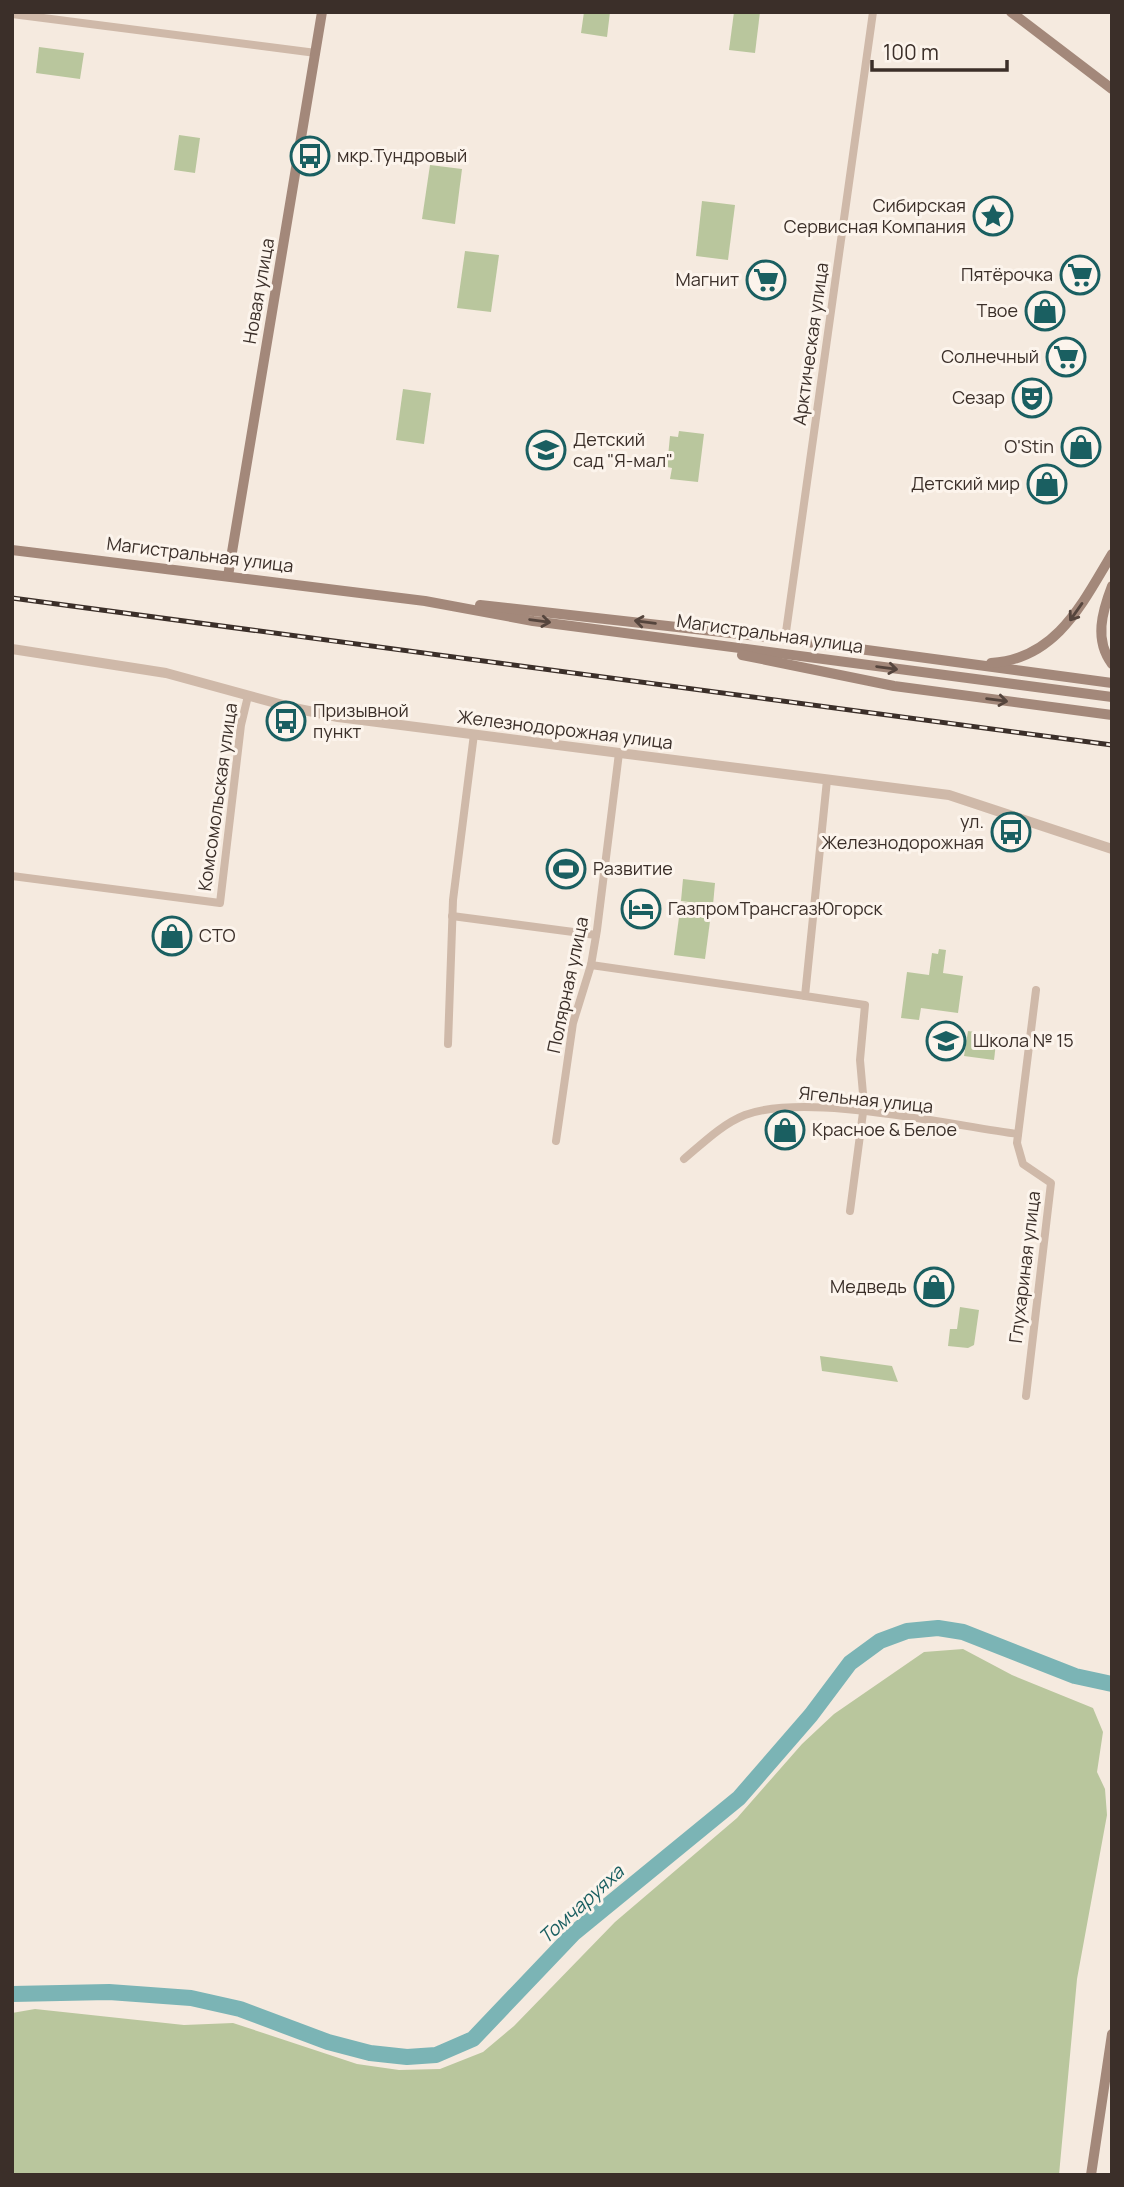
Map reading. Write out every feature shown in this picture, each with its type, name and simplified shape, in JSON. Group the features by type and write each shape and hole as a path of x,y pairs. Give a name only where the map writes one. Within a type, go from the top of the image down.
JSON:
{"main road":[{"name":"Новая улица","path":"228,576 322,12"},
{"path":"1011,12 1112,89"},
{"name":"Магистральная улица","path":"12,550 425,601 583,627 1112,698"},
{"path":"952,663 1008,661 1046,645 1075,615 1112,554"},
{"path":"1112,586 1104,608 1101,633 1112,664"},
{"name":"Магистральная улица","path":"425,601 539,609 1112,683"},
{"path":"583,627 649,642 744,655 929,691 1112,715"},
{"path":"1091,2175 1112,2034"}],"street":[{"name":"Арктическая улица","path":"785,639 873,12"},
{"path":"12,14 316,53"},
{"name":"Железнодорожная улица","path":"12,649 166,673 338,717 967,800 1075,839 1112,849"},
{"name":"Комсомольская улица","path":"12,876 220,903 241,725 248,696"},
{"path":"448,1044 452,916 474,734"},
{"name":"Полярная улица","path":"556,1141 573,1023 591,965 596,935 620,753"},
{"path":"805,996 827,780"},
{"path":"452,916 596,935"},
{"path":"591,965 865,1005 860,1060 864,1112 850,1211"},
{"name":"Глухариная улица","path":"1026,1396 1051,1183 1023,1164 1018,1151 1036,990"},
{"name":"Ягельная улица","path":"684,1159 732,1121 760,1111 798,1107 864,1112 1018,1134"}],"green space":[{"path":"584,12 610,12 607,37 581,33"},
{"path":"734,12 760,12 755,53 729,50"},
{"path":"39,47 84,53 80,79 36,73"},
{"path":"179,135 200,138 195,173 174,170"},
{"path":"430,165 462,169 455,224 422,219"},
{"path":"702,201 735,205 728,260 696,256"},
{"path":"465,251 499,255 491,312 457,308"},
{"path":"403,389 431,393 424,444 396,440"},
{"path":"679,431 704,434 698,482 670,479 672,468 667,467 670,436 678,437"},
{"path":"683,879 715,883 713,905 681,901"},
{"path":"681,902 712,906 705,959 674,955"},
{"path":"939,949 946,950 943,973 963,976 958,1013 921,1008 919,1020 901,1018 907,972 929,975 932,953 938,954"},
{"path":"968,1031 997,1035 994,1060 964,1056"},
{"path":"960,1307 979,1310 974,1345 968,1348 948,1346 950,1329 957,1329"},
{"path":"820,1356 892,1366 898,1382 822,1371"},
{"path":"963,1649 1012,1675 1093,1708 1103,1732 1097,1772 1105,1789 1107,1815 1077,1979 1059,2175 12,2175 12,2013 35,2009 184,2025 233,2023 357,2064 399,2070 440,2069 483,2052 514,2026 615,1922 737,1818 802,1744 834,1714 924,1652"}],"waterway":[{"name":"Томчаруяха","path":"12,1994 109,1992 191,1998 240,2009 328,2042 370,2053 407,2057 436,2055 473,2039 574,1933 739,1798 811,1715 850,1663 880,1641 907,1631 938,1628 963,1632 1075,1676 1112,1684"}],"railway":[{"path":"12,598 1112,745"}],"place":[{"name":"мкр.Тундровый","path":"310,156"},
{"name":"Сибирская Сервисная Компания","path":"993,216"},
{"name":"Пятёрочка","path":"1080,275"},
{"name":"Магнит","path":"766,280"},
{"name":"Твое","path":"1045,311"},
{"name":"Солнечный","path":"1066,357"},
{"name":"Сезар","path":"1032,398"},
{"name":"O'Stin","path":"1081,447"},
{"name":"Детский сад \"Я-мал\"","path":"546,450"},
{"name":"Детский мир","path":"1047,484"},
{"name":"Призывной пункт","path":"286,721"},
{"name":"ул. Железнодорожная","path":"1011,832"},
{"name":"Развитие","path":"566,869"},
{"name":"ГазпромТрансгазЮгорск","path":"641,909"},
{"name":"СТО","path":"172,936"},
{"name":"Школа № 15","path":"946,1041"},
{"name":"Красное & Белое","path":"785,1130"},
{"name":"Медведь","path":"934,1287"}]}
